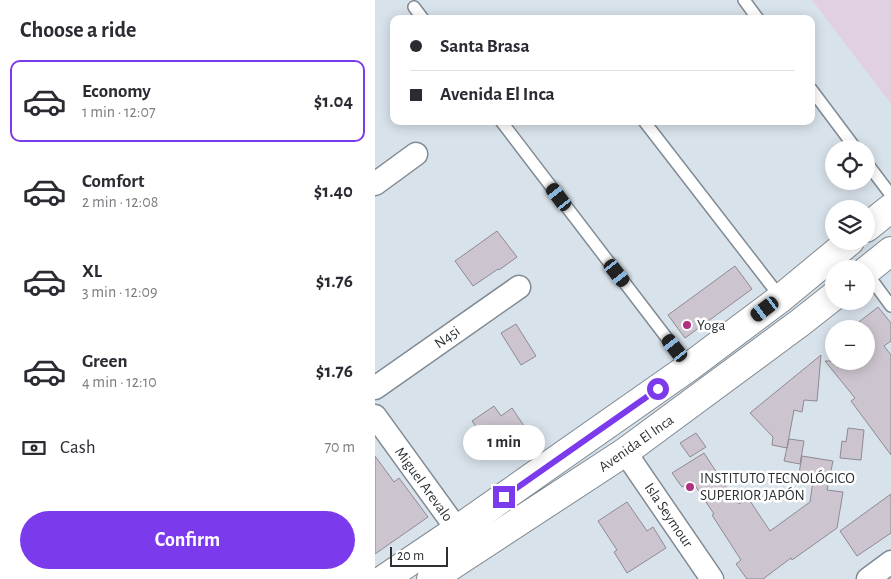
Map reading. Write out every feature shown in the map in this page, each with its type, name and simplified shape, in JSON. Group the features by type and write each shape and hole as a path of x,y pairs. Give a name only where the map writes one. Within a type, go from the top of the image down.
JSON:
{"main road":[{"path":"875,221 891,208"},
{"path":"384,579 689,367 781,298 839,250"},
{"path":"875,264 891,251"},
{"name":"Avenida El Inca","path":"431,579 625,452 825,303"}],"street":[{"path":"375,184 416,154"},
{"name":"N45i","path":"375,388 519,287"},
{"name":"Miguel Arevalo","path":"375,416 473,552"},
{"name":"Isla Seymour","path":"625,452 712,579"},
{"path":"868,579 891,562"}],"lane":[{"path":"744,0 756,15"},
{"path":"414,7 420,15"},
{"path":"815,94 849,140"},
{"path":"504,125 689,367"},
{"path":"647,125 781,298"},
{"path":"875,174 891,195"},
{"path":"875,284 891,306"}],"shaded area":[{"path":"812,0 891,0 891,104"}],"building":[{"path":"497,231 517,257 473,286 455,261"},
{"path":"735,266 752,289 685,338 668,315"},
{"path":"878,307 891,323 891,341 884,346 891,355 891,455 851,401 855,398 832,370 875,370 875,320 861,320"},
{"path":"516,324 536,356 521,365 501,333"},
{"path":"821,355 817,401 804,400 802,412 794,410 787,448 772,445 773,437 750,413"},
{"path":"494,406 501,416 512,408 530,435 498,458 472,421"},
{"path":"848,428 864,430 861,460 840,458 842,441 846,442"},
{"path":"696,433 706,447 690,457 680,443"},
{"path":"789,439 804,441 800,464 784,461"},
{"path":"704,453 734,499 735,497 739,504 748,498 770,531 810,502 813,481 798,479 802,456 833,461 827,490 843,492 837,528 763,579 747,579 736,564 741,560 692,481 682,487 672,473"},
{"path":"375,456 394,482 399,478 428,517 375,554"},
{"path":"891,494 891,533 857,556 840,531"},
{"path":"627,502 647,531 653,527 666,548 627,573 614,552 617,550 598,521"}],"place":[{"name":"Yoga","path":"687,325"},
{"name":"INSTITUTO TECNOLÓGICO SUPERIOR JAPÓN","path":"690,487"}],"route":[{"path":"504,497 658,389"}]}
